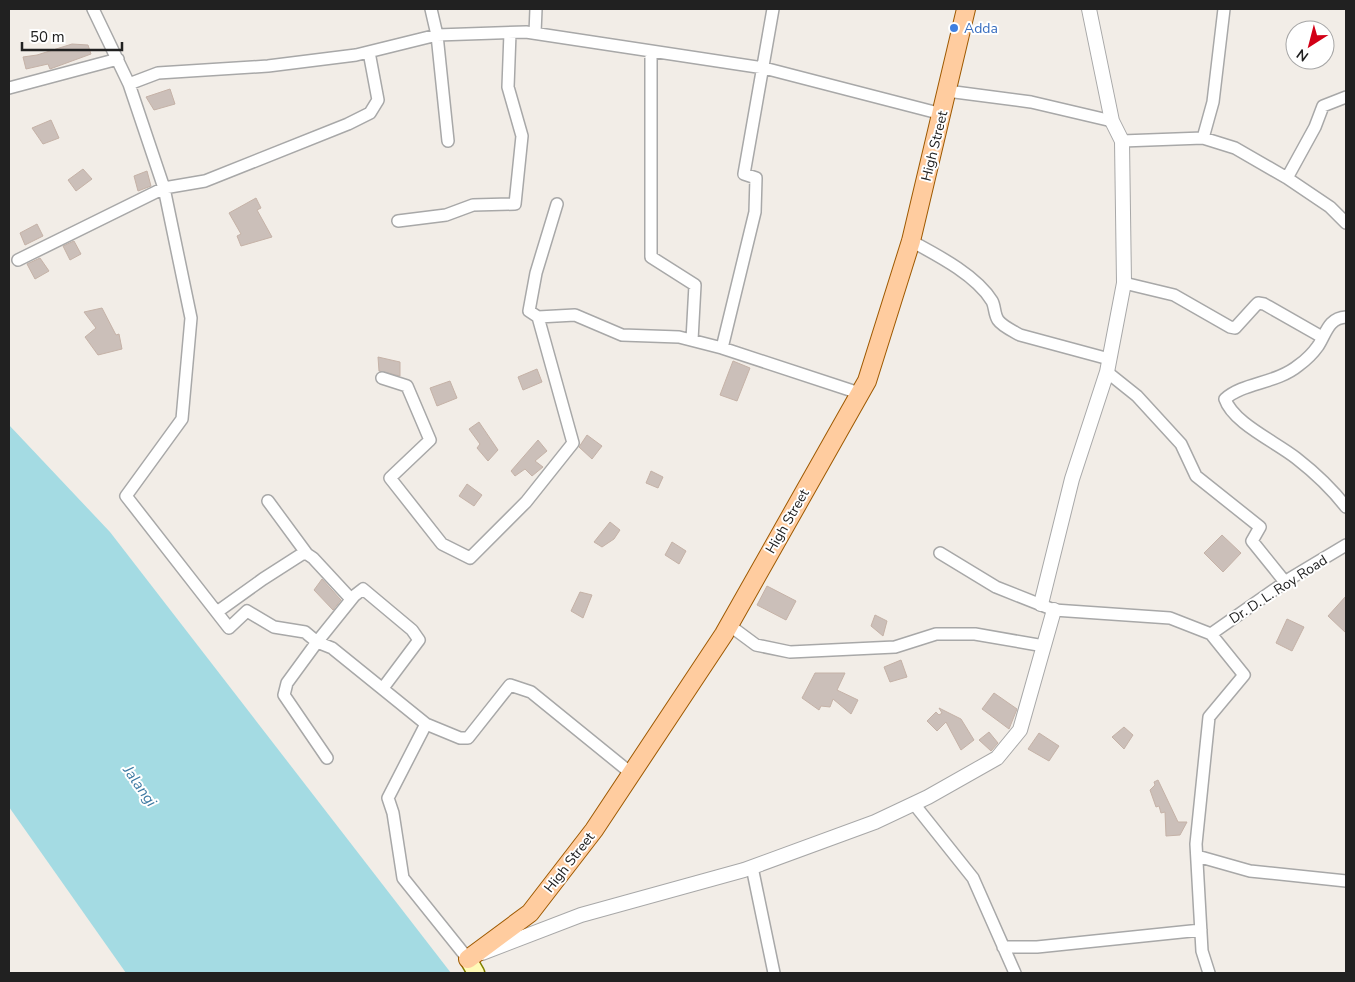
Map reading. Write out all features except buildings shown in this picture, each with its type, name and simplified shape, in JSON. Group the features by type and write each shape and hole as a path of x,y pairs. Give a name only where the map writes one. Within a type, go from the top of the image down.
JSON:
{"main road":[{"name":"High Street","path":"472,966 530,913 594,830 632,774 729,625 866,381 911,241 966,9"}],"street":[{"path":"93,9 130,84 164,188 192,318 182,419 126,496 229,628 247,611 274,627 306,632 317,642 332,648 426,724 460,738 468,738 510,685 531,692 632,774"},
{"path":"431,9 437,35 448,140"},
{"path":"535,34 536,9"},
{"path":"722,348 755,212 756,178 744,174 773,9"},
{"path":"426,724 388,798 393,813 403,878 472,966 581,915 752,867 875,822 914,804 997,758 1020,730 1044,646 1047,607 1072,479 1108,365 1124,283 1122,141 1112,121 1088,9"},
{"path":"1203,138 1213,102 1224,9"},
{"path":"130,84 158,73 268,66 369,52 437,35 510,33 535,34 764,68 942,114"},
{"path":"398,220 446,215 473,205 515,204 522,136 508,87 510,33"},
{"path":"18,260 164,188 205,181 287,150 370,113 378,100 369,52"},
{"path":"651,56 651,258 695,285 692,340"},
{"path":"9,88 118,59"},
{"path":"947,91 1031,102 1112,121"},
{"path":"1287,178 1315,127 1323,106 1346,97"},
{"path":"1122,141 1203,138 1235,148 1287,178 1330,207 1346,223"},
{"path":"557,204 536,274 529,311 538,317 575,316 622,336 679,337 692,340 722,348 859,394"},
{"path":"911,241 941,256 971,279 992,301 998,320 1011,330 1108,365 1181,444 1196,476 1260,527 1252,542 1285,582"},
{"path":"1124,283 1174,295 1235,328 1255,306 1264,304 1322,337"},
{"path":"382,378 407,386 430,440 390,478 442,544 470,558 526,502 573,443 538,317"},
{"path":"1346,317 1331,322 1307,359 1287,375 1232,392 1225,399 1228,408 1237,417 1296,458 1338,496 1346,507"},
{"path":"268,501 307,554 350,599"},
{"name":"Dr. D. L. Roy Road","path":"1211,634 1285,582 1346,545"},
{"path":"940,553 996,587 1047,607 1170,618 1211,634 1244,675 1209,717 1197,856 1202,951 1209,973"},
{"path":"217,612 263,578 299,556 307,554"},
{"path":"327,758 284,695 287,683 317,642 350,599 363,589 412,630 418,640 383,688"},
{"path":"729,625 756,645 790,652 895,647 936,634 975,634 1044,646"},
{"path":"914,804 972,878 1015,973"},
{"path":"1197,856 1250,871 1346,881"},
{"path":"752,867 774,973"},
{"path":"1003,946 1037,947 1201,930"}],"water":[{"name":"Jalangi","path":"9,425 110,532 451,973 126,973 9,807"}],"place":[{"name":"Adda","path":"954,28"}]}
